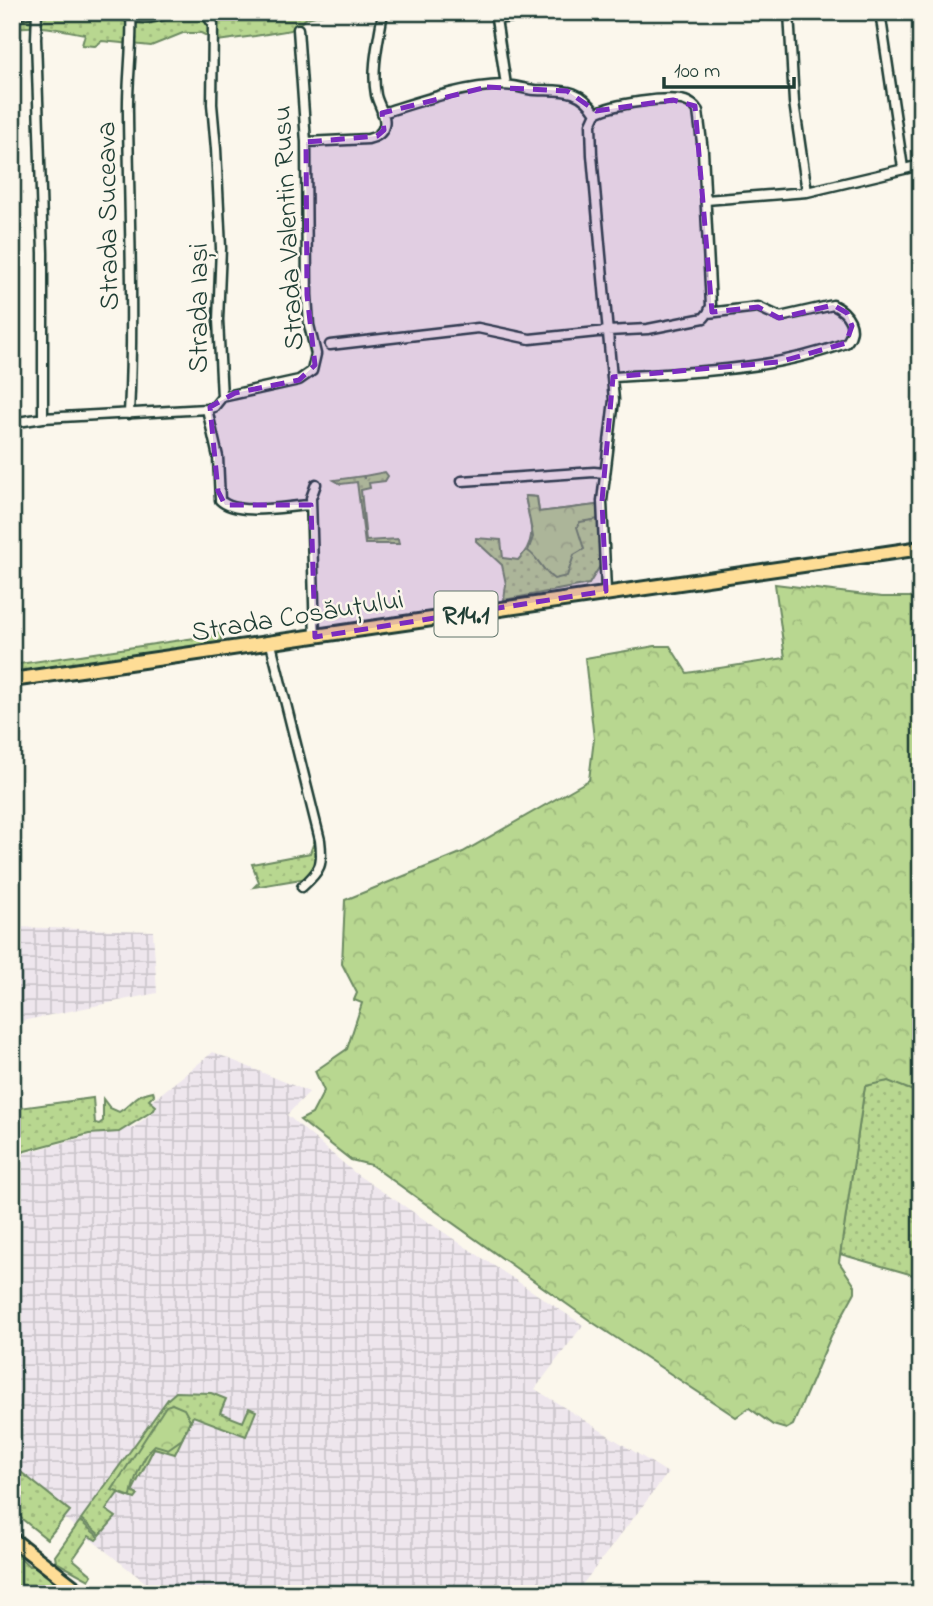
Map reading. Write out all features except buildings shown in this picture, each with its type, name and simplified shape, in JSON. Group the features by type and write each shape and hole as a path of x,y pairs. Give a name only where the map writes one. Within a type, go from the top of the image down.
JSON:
{"main road":[{"name":"Strada Cosăuțului","path":"12,680 315,638 606,591 921,548"},
{"path":"12,1539 83,1594"}],"street":[{"path":"12,15 36,12 43,253 43,418"},
{"path":"111,12 151,19 173,12"},
{"path":"306,142 368,139 377,136 384,129 376,95 375,75 383,12"},
{"path":"506,85 496,16 547,12"},
{"path":"789,12 794,102 807,192"},
{"path":"880,12 903,168"},
{"name":"Strada Iași","path":"208,14 221,248 218,320 222,397 214,407 207,409 218,457 220,500 225,505 238,509 311,505"},
{"name":"Strada Suceava","path":"129,414 131,219 128,84 131,15"},
{"name":"Strada Valentin Rusu","path":"222,397 299,380 307,376 315,365 316,354 309,325 307,295 306,142 298,30"},
{"path":"382,113 462,91 506,85 522,89 568,91 582,96 596,113"},
{"path":"330,345 478,328 530,339 607,331 628,331 704,318 712,306 700,119 695,106 685,101 673,100 614,107 596,113 591,124 607,331 614,400 602,501 606,591"},
{"path":"706,201 807,192 921,165"},
{"path":"613,377 744,368 779,362 832,349 846,343 852,332 847,313 833,304 790,312 779,317 758,307 708,313"},
{"path":"12,423 43,418 207,409"},
{"path":"462,481 594,471 604,473 606,480"},
{"path":"315,638 311,498 316,484"},
{"path":"271,644 320,840 322,862 316,875 302,887"}],"highlighted area":[{"path":"487,87 567,91 596,111 673,100 695,106 712,312 758,307 779,318 833,305 847,313 852,326 846,343 779,362 613,377 602,501 606,591 315,637 311,505 225,505 218,491 210,407 235,393 299,380 315,365 307,295 306,142 377,136 384,130 382,113"}],"shaded area":[{"path":"12,927 153,931 157,993 12,1023"},
{"path":"213,1052 309,1092 287,1115 356,1174 583,1325 535,1389 668,1473 575,1594 160,1594 12,1477 12,1161 18,1155 134,1127 156,1110 148,1104"}],"green space":[{"path":"12,12 332,12 307,18 291,30 255,36 217,41 201,33 183,33 151,46 102,41 95,46 82,45 85,34 39,27 12,29"},
{"path":"385,472 388,476 385,481 369,483 370,488 361,490 366,541 398,539 399,544 365,544 357,482 341,484 334,480 363,476 364,479 364,476"},
{"path":"525,496 537,497 539,512 596,505 599,510 600,566 589,584 504,600 506,584 502,565 476,538 501,540 503,558 518,560 531,538 531,523"},
{"path":"525,496 537,497 539,512 596,505 599,510 599,519 580,522 577,527 584,549 574,555 567,576 554,579 528,551 533,537"},
{"path":"775,584 882,597 921,597 921,1094 888,1081 865,1086 839,1262 855,1286 855,1292 831,1336 793,1425 786,1429 773,1425 749,1408 736,1417 592,1322 371,1165 351,1160 300,1120 312,1114 324,1091 315,1071 347,1049 362,1003 354,1000 357,993 342,964 345,900 463,852 589,780 594,739 585,658 670,646 687,673 785,658"},
{"path":"221,631 219,645 12,675 12,665 215,635"},
{"path":"315,839 318,866 307,878 254,887 259,882 252,864 310,853"},
{"path":"888,1080 921,1094 921,1280 913,1275 840,1254 865,1086"},
{"path":"153,1091 154,1095 149,1100 156,1106 154,1110 119,1132 89,1134 25,1151 12,1158 12,1109 93,1098 95,1123 99,1124 103,1121 103,1099 110,1108 119,1112 137,1097"},
{"path":"176,1392 211,1393 226,1399 220,1413 243,1422 249,1408 256,1411 246,1436 193,1416 175,1454 154,1448 132,1492 138,1495 135,1499 118,1493 106,1510 116,1517 100,1535 81,1519 168,1399"},
{"path":"172,1404 184,1409 190,1420 182,1439 168,1449 155,1445 139,1470 131,1497 112,1490 166,1406"},
{"path":"12,1465 70,1511 47,1539 12,1511"},
{"path":"80,1521 99,1537 96,1540 89,1536 73,1559 92,1575 89,1580 56,1562 55,1556"},
{"path":"12,1550 29,1566 34,1566 69,1594 12,1594"}]}
